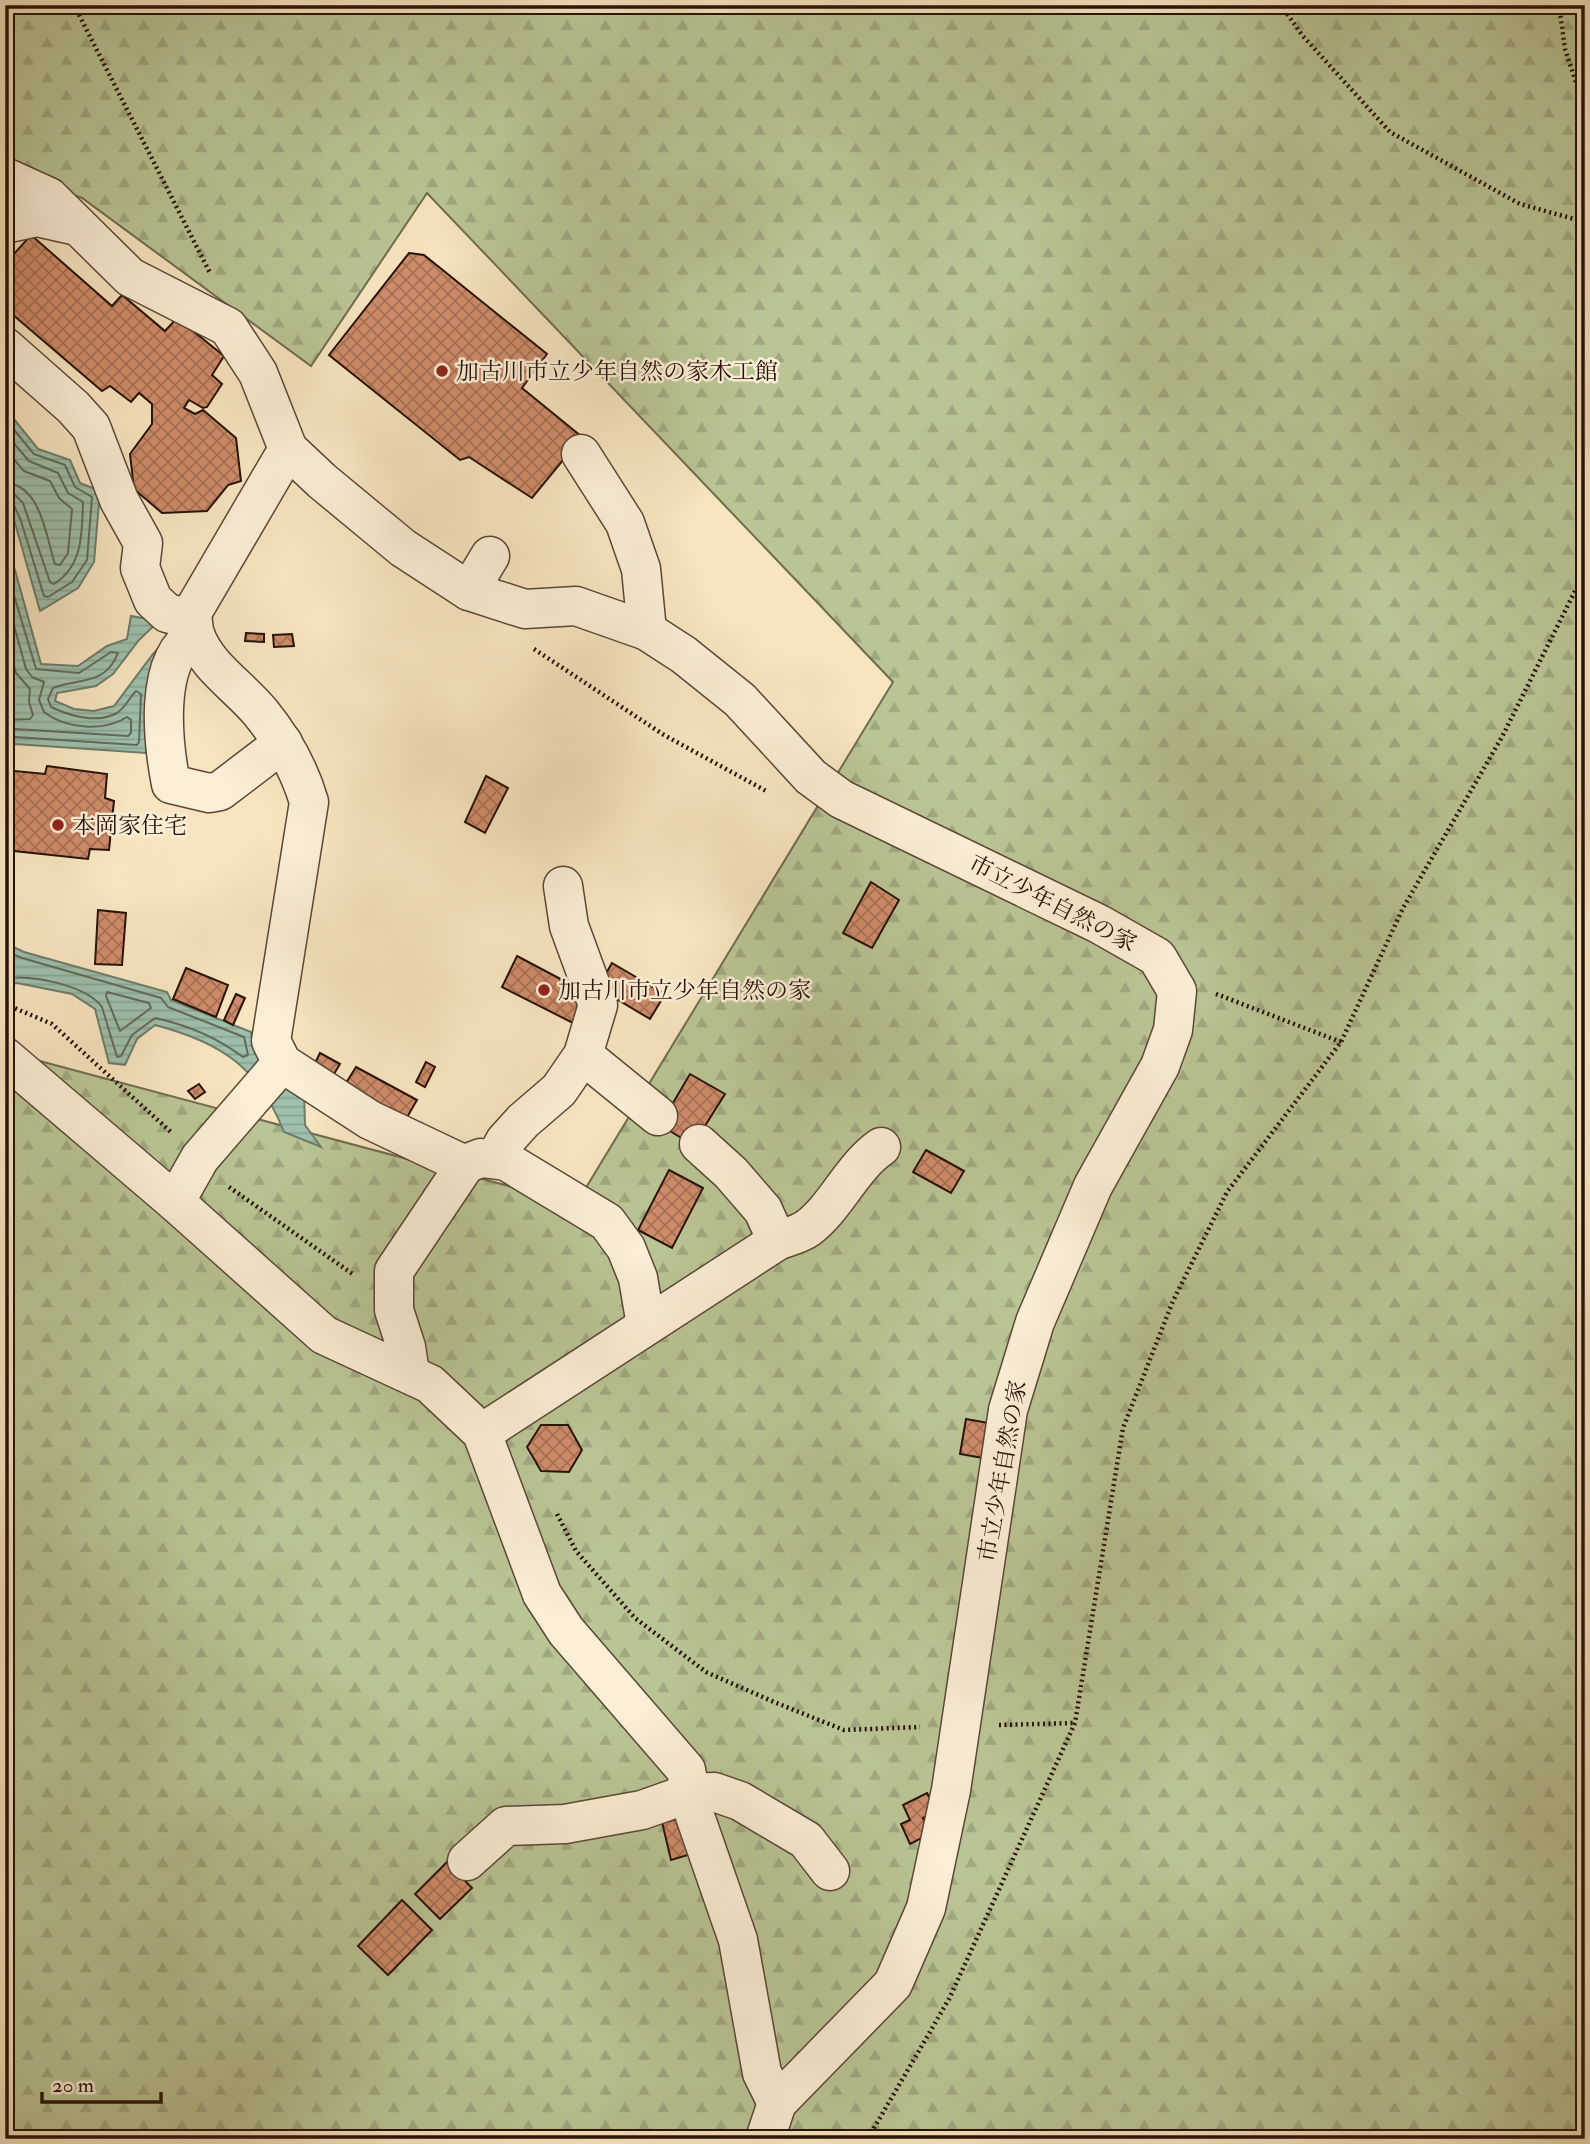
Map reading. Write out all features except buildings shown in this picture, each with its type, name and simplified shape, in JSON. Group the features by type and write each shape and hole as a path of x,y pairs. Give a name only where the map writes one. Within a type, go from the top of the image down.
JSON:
{"lane":[{"name":"市立少年自然の家","path":"5,177 49,197 130,277 228,327 258,373 288,449 403,548 468,591 525,609 576,606 647,631 684,655 740,700 811,777 841,799 1099,924 1157,957 1177,991 1173,1030 1160,1066 1093,1186 1035,1322 1008,1410 951,1790 926,1908 893,1984 777,2103 765,2139"},
{"path":"5,224 37,217 77,226"},
{"path":"5,347 73,407 91,427 119,500 143,543 141,568 153,600 167,613 194,624 214,664 259,711 283,743 301,776 309,802 271,1041 282,1063 370,1120 480,1162 506,1161 607,1222 626,1248 638,1278 646,1325"},
{"path":"283,743 220,791 209,793 163,783 164,695 173,666 288,449"},
{"path":"581,454 625,523 641,569 647,631"},
{"path":"468,591 490,556"},
{"path":"410,1373 406,1347 394,1310 394,1271 480,1162 559,1090 583,1055 598,1005 569,926 563,886"},
{"path":"583,1055 658,1116"},
{"path":"5,1057 175,1202 324,1335 430,1384 482,1433 542,1594 566,1631 686,1770 695,1816 738,1940 762,2073 777,2103"},
{"path":"175,1202 200,1158 282,1063"},
{"path":"699,1144 731,1173 763,1210 777,1241"},
{"path":"482,1433 777,1241 807,1229 847,1185 865,1158 881,1147"},
{"path":"467,1861 506,1826 565,1824 642,1810 690,1793 714,1792 740,1801 806,1840 830,1871"}],"path":[{"path":"1281,5 1302,35 1390,132 1521,204 1585,222"},
{"path":"1559,5 1565,48 1585,110"},
{"path":"871,2139 874,2128 949,1999 1075,1723 1123,1428 1173,1301 1227,1192 1341,1042 1403,908 1503,737 1585,568"}],"green space":[{"path":"5,5 1585,5 1585,2139 5,2139 5,1042 36,1060 576,1204 893,682 427,193 311,366 82,198 5,170"}],"water":[{"path":"5,408 38,449 70,460 80,483 100,491 94,562 78,588 40,611 15,523 5,503"},
{"path":"5,547 15,570 41,664 78,666 107,646 127,639 131,616 159,621 139,640 113,674 96,686 57,693 55,701 74,709 94,711 114,706 153,654 175,632 148,691 146,753 15,744 5,750"},
{"path":"5,943 24,952 167,992 171,1000 251,1032 255,1053 304,1090 305,1125 321,1147 284,1132 274,1109 249,1074 218,1049 199,1040 155,1025 137,1039 125,1065 109,1063 95,1009 72,994 17,983 5,986"}],"place":[{"name":"加古川市立少年自然の家木工館","path":"442,371"},
{"name":"本岡家住宅","path":"58,825"},
{"name":"加古川市立少年自然の家","path":"544,990"}]}
